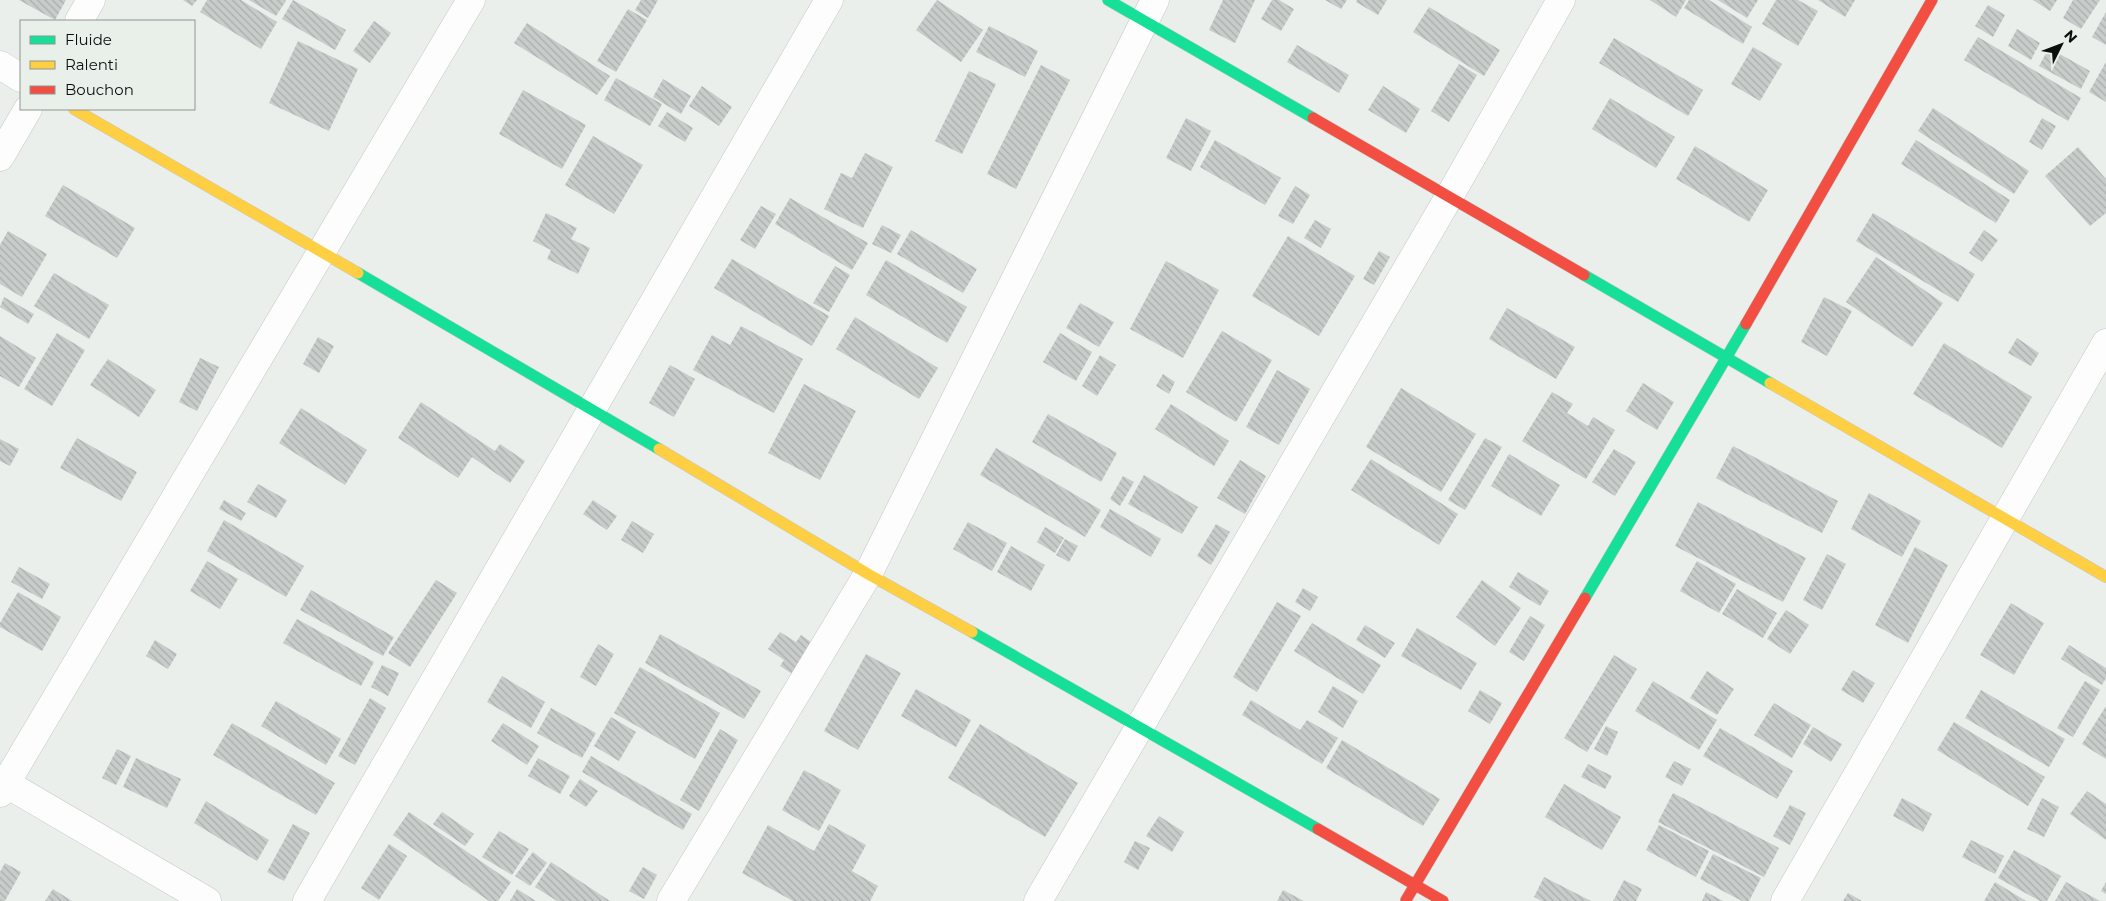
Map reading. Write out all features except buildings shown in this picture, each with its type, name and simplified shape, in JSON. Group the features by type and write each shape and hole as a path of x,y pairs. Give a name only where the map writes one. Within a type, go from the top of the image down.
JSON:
{"street":[{"path":"80,20 91,0"},
{"path":"207,901 2,785 470,0"},
{"path":"307,901 830,0"},
{"path":"1108,0 1149,11 1449,197 2106,577"},
{"path":"1038,901 1449,197 1561,0"},
{"path":"1405,901 1727,358 1932,0"},
{"path":"671,901 868,574 1149,11"},
{"path":"0,65 20,77"},
{"path":"0,157 27,110"},
{"path":"76,110 592,409 868,574 1140,726 1443,901"},
{"path":"1785,901 2106,343"}],"traffic: fast":[{"path":"1108,0 1313,118"},
{"path":"358,273 659,449"},
{"path":"1584,275 1770,383"},
{"path":"1585,598 1746,324"},
{"path":"972,632 1318,829"}],"traffic: slow":[{"path":"76,110 358,273"},
{"path":"1770,383 2106,577"},
{"path":"659,449 868,574 972,632"}],"traffic: jam":[{"path":"1746,324 1932,0"},
{"path":"1313,118 1584,275"},
{"path":"1406,900 1585,598"},
{"path":"1318,829 1443,901"}]}
